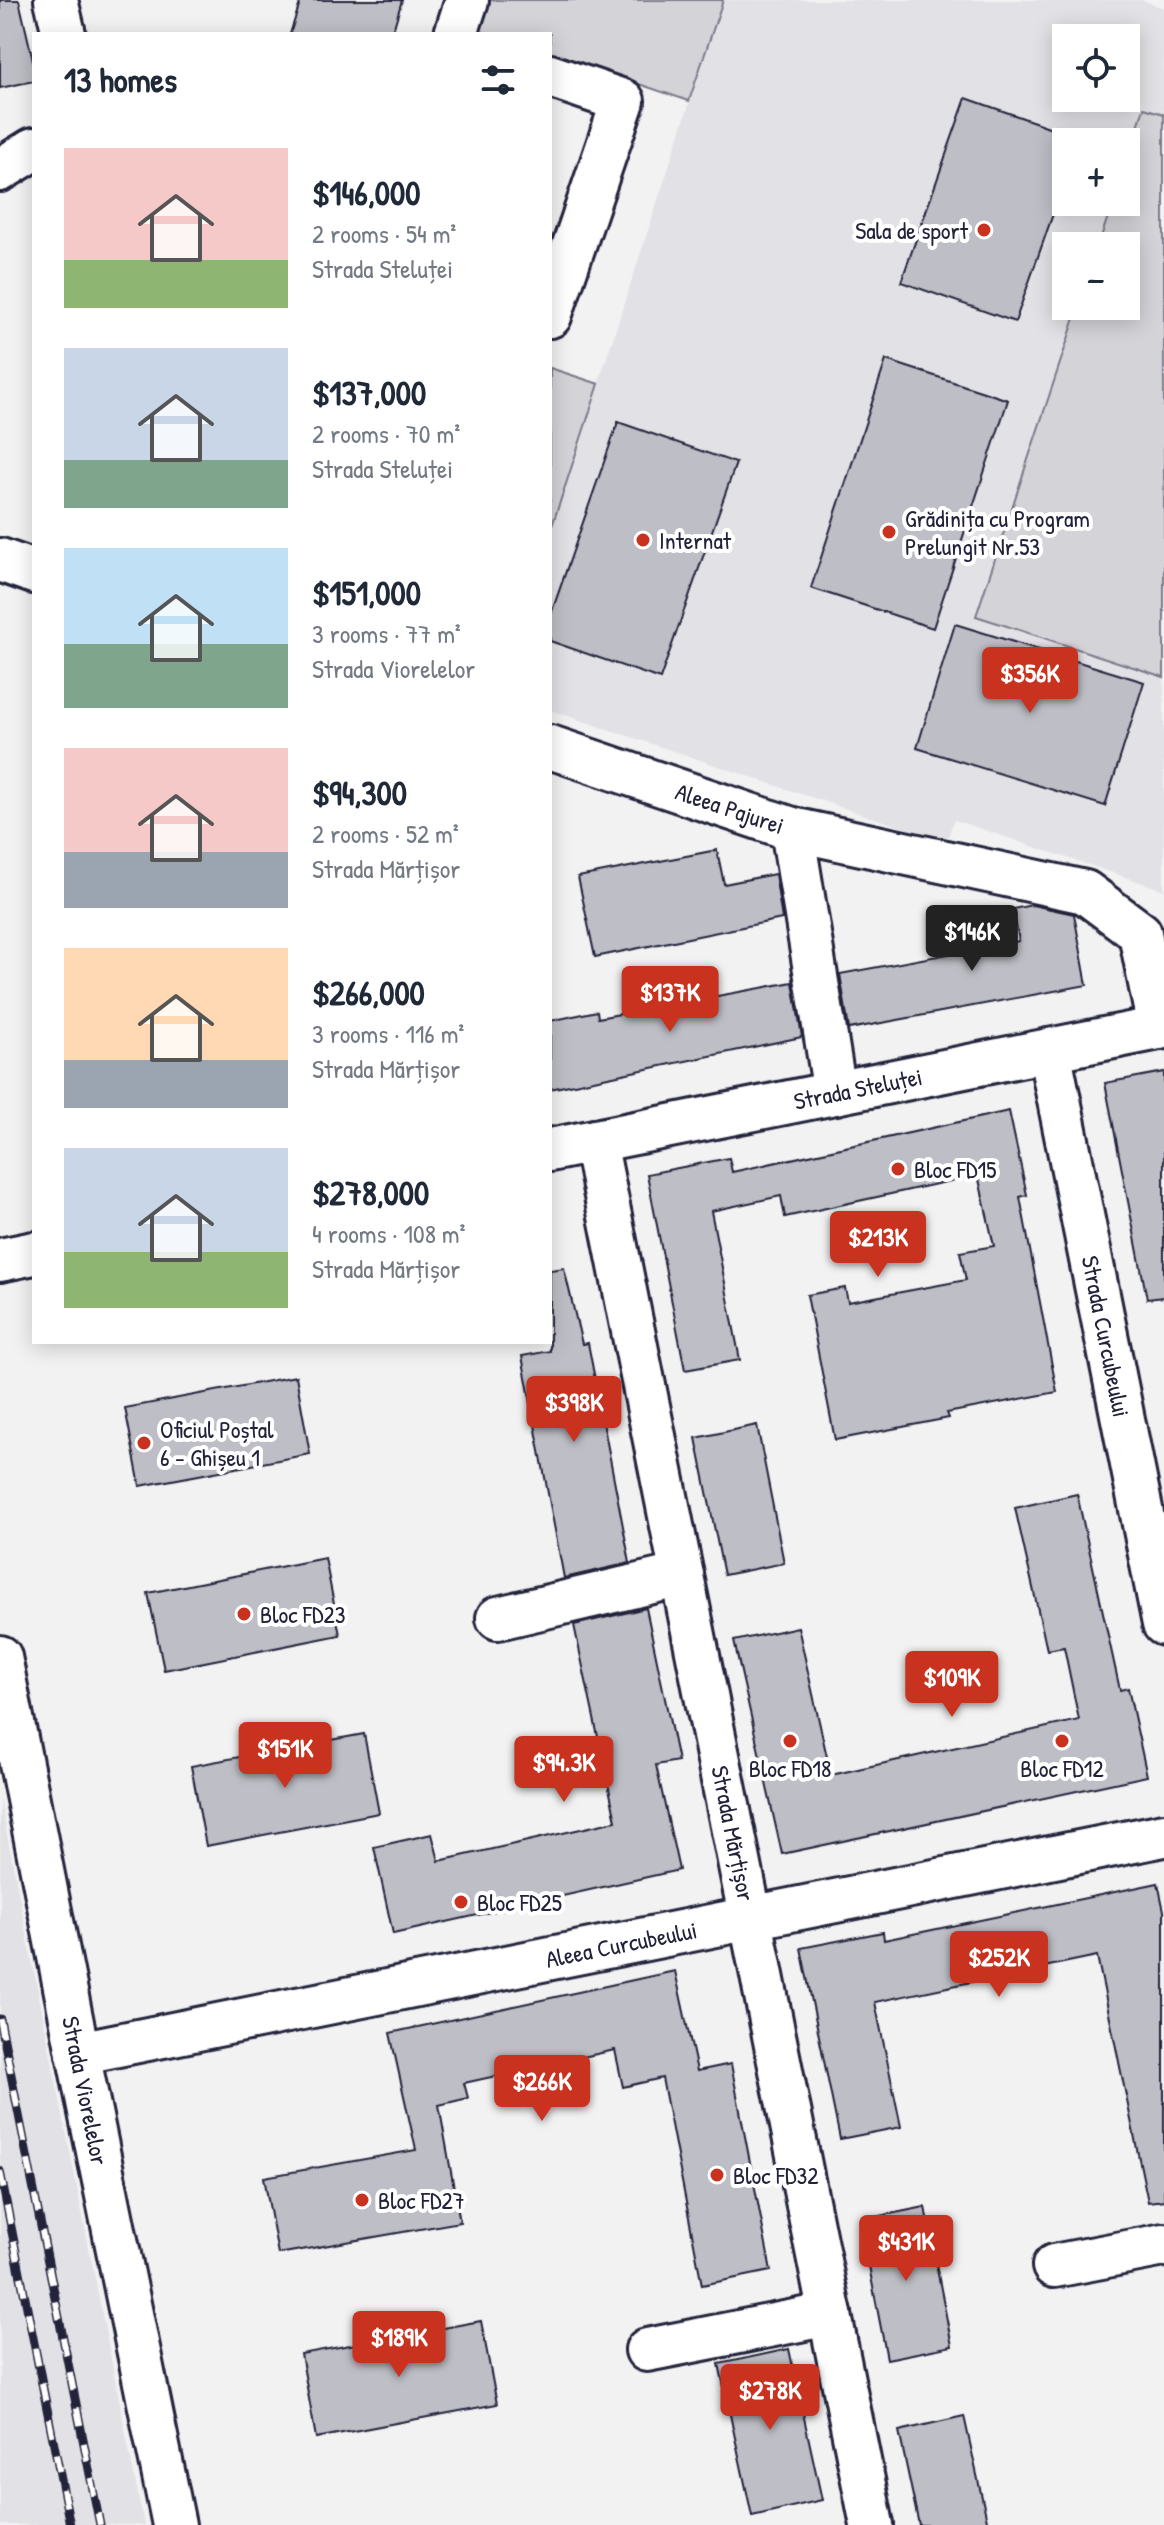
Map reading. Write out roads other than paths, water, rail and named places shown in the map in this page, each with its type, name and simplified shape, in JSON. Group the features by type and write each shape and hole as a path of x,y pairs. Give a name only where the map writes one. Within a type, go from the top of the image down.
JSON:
{"street":[{"path":"56,0 64,32"},
{"path":"457,32 467,0"},
{"path":"552,77 623,101 552,310"},
{"path":"0,170 32,150"},
{"path":"0,560 32,571"},
{"name":"Aleea Pajurei","path":"552,748 792,829 835,1093"},
{"path":"792,829 1085,892 1140,933 1162,1028"},
{"name":"Strada Steluței","path":"552,1150 1162,1028"},
{"name":"Strada Curcubeului","path":"1049,1050 1164,1624"},
{"name":"Strada Mărțișor","path":"595,1141 872,2525"},
{"path":"0,1260 32,1253"},
{"path":"498,1618 682,1575"},
{"name":"Strada Viorelelor","path":"0,1657 174,2525"},
{"name":"Aleea Curcubeului","path":"78,2053 1164,1835"},
{"path":"1054,2266 1164,2245"},
{"path":"647,2350 830,2314"}],"railway":[{"path":"0,2019 100,2525"},
{"path":"0,2171 70,2525"}],"place":[{"name":"Sala de sport","path":"984,230"},
{"name":"Grădinița cu Program Prelungit Nr.53","path":"889,532"},
{"name":"Internat","path":"643,540"},
{"name":"Bloc FD15","path":"898,1169"},
{"name":"Oficiul Poștal 6 - Ghișeu 1","path":"144,1443"},
{"name":"Bloc FD23","path":"244,1614"},
{"name":"Bloc FD18","path":"790,1741"},
{"name":"Bloc FD12","path":"1062,1741"},
{"name":"Bloc FD25","path":"461,1902"},
{"name":"Bloc FD32","path":"717,2175"},
{"name":"Bloc FD27","path":"362,2200"}]}
